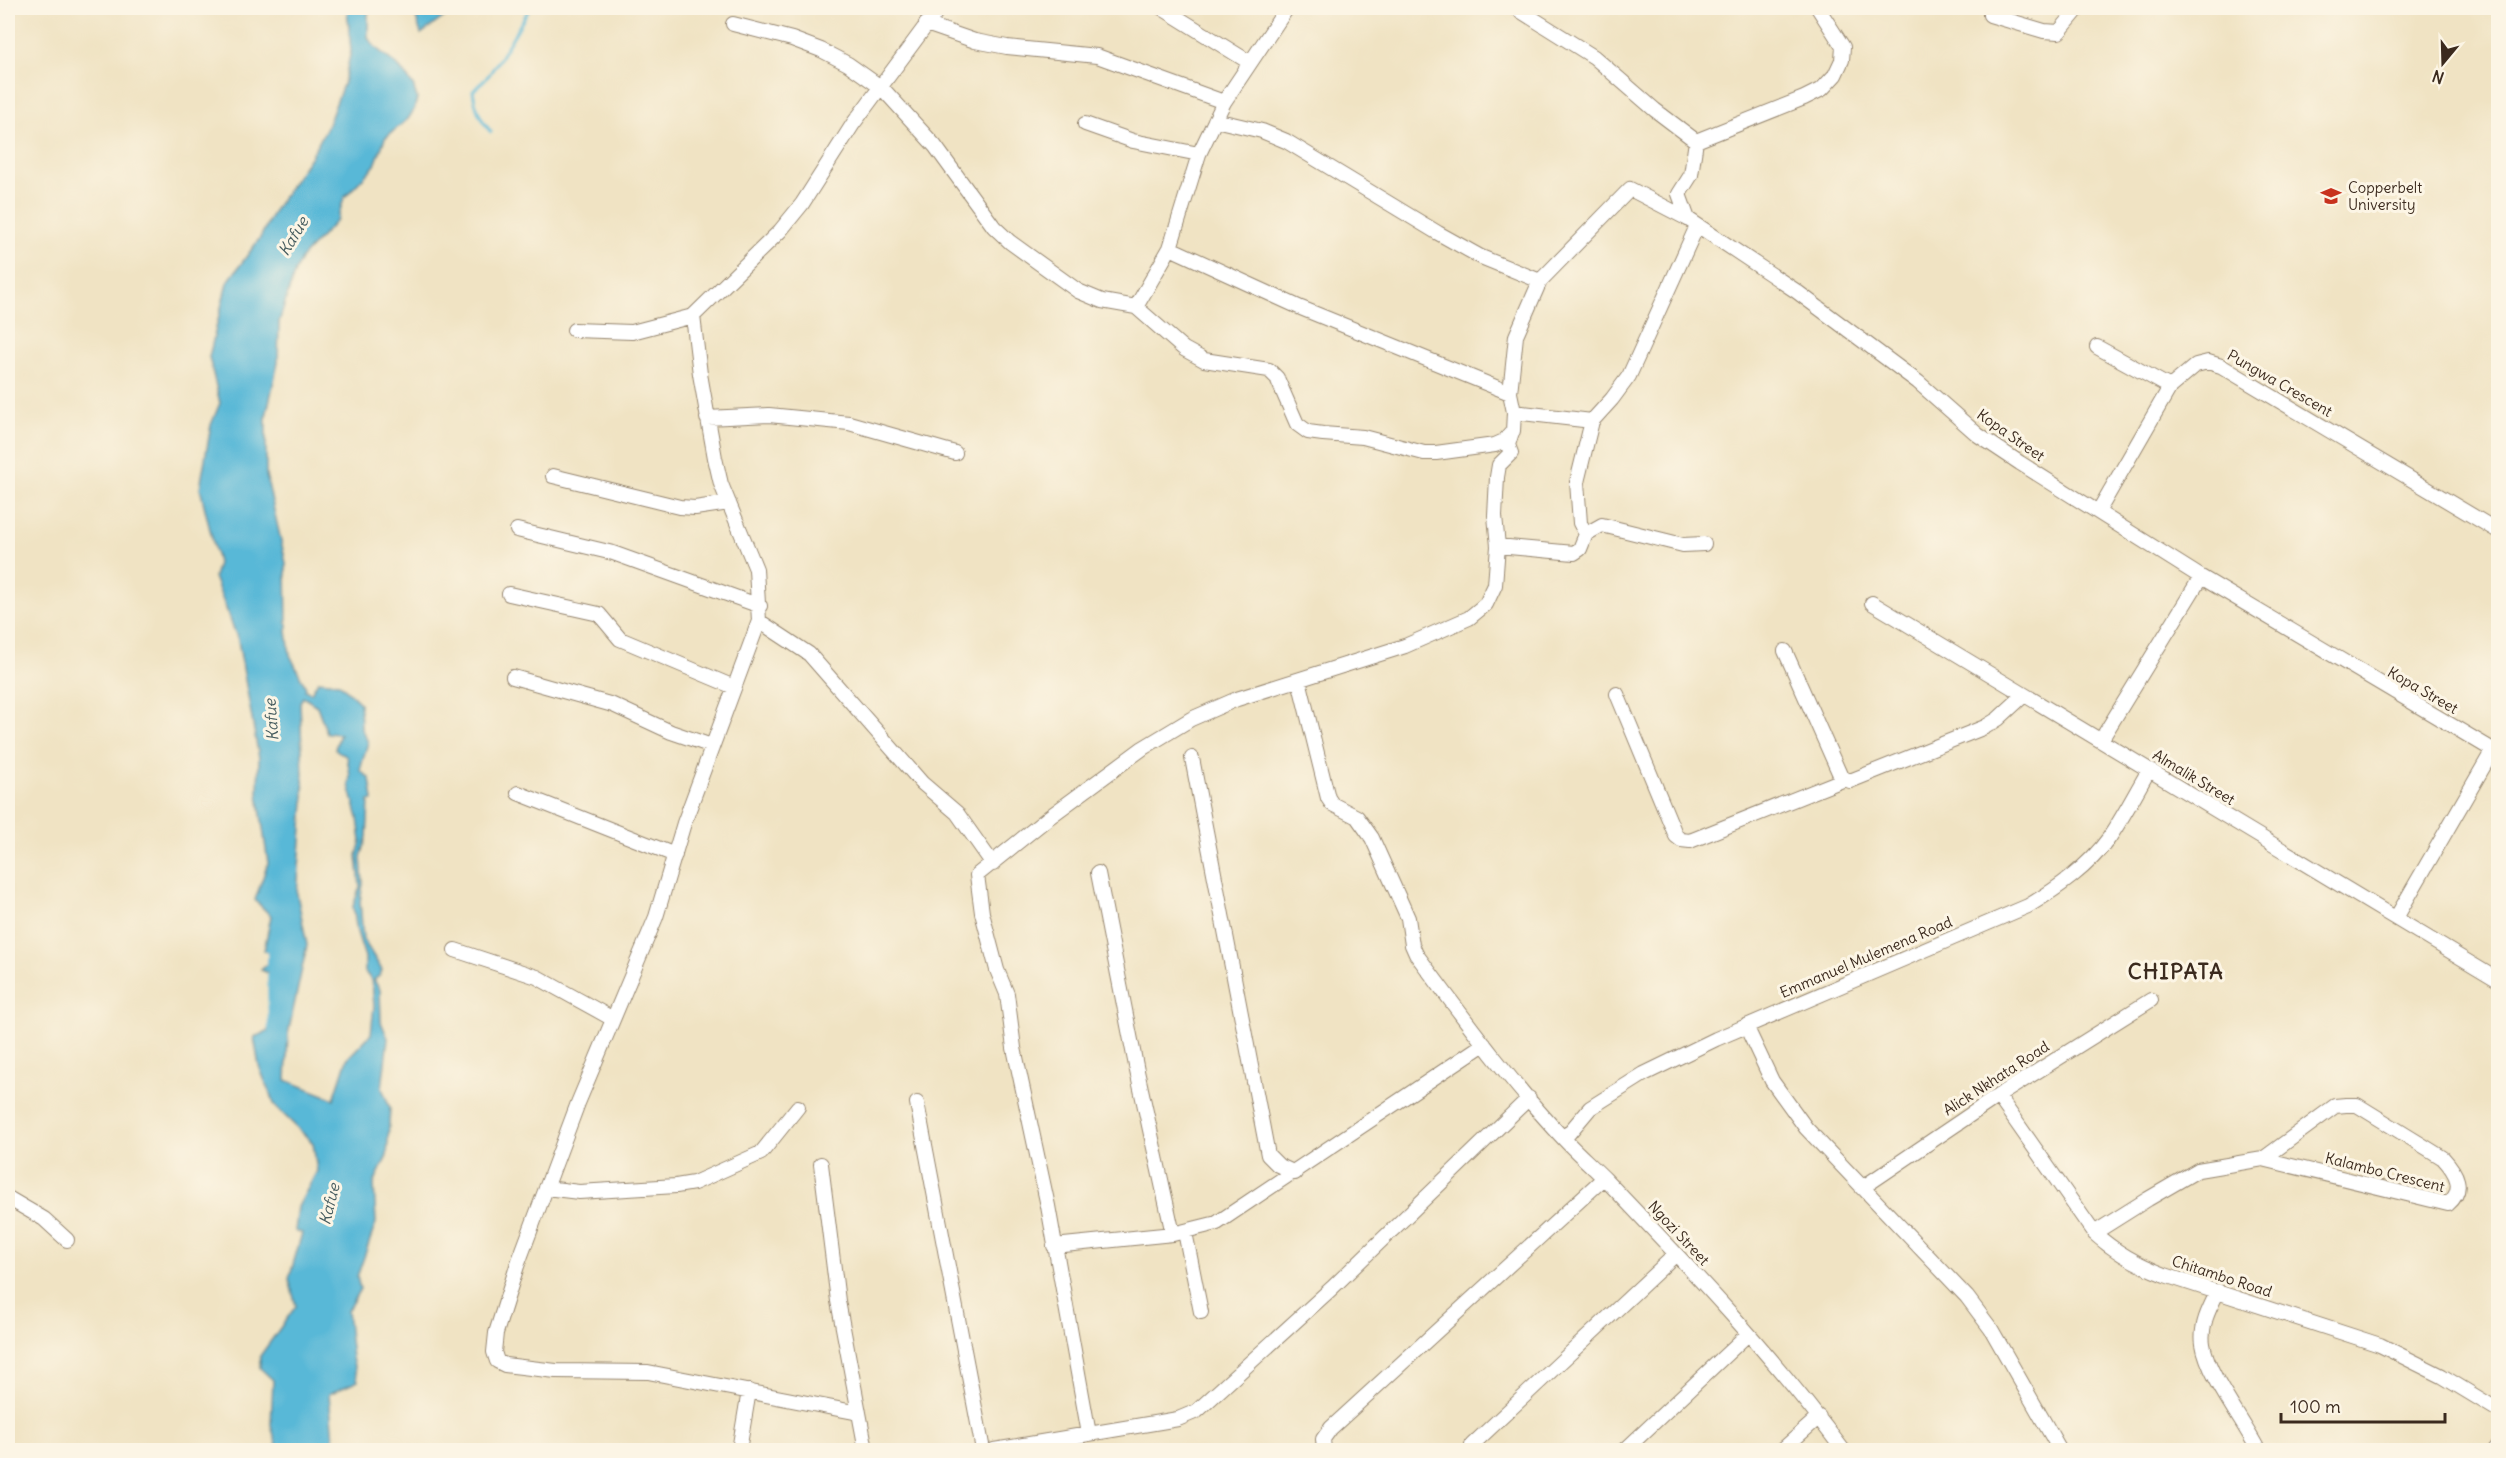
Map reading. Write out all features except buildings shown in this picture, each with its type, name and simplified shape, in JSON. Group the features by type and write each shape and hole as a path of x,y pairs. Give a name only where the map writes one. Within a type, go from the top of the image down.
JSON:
{"street":[{"path":"574,330 632,332 693,315 766,245 802,204 854,124 939,8"},
{"path":"1162,8 1249,62"},
{"path":"1136,307 1170,248 1199,154 1224,102 1287,8"},
{"path":"1516,8 1594,57 1655,110 1696,141"},
{"path":"1696,141 1822,89 1842,60 1843,47 1818,8"},
{"path":"1990,15 2044,31 2058,32 2079,8"},
{"path":"733,24 792,39 848,63 882,88 935,146 994,227 1010,242 1078,291 1101,301 1136,307 1184,349 1204,360 1269,370 1277,378 1297,424 1308,432 1364,437 1424,453 1436,453 1495,445 1504,441 1513,431"},
{"path":"926,24 975,41 1007,47 1097,56 1224,102"},
{"path":"1089,1434 1014,1048 1007,994 997,970 979,895 977,875 1048,818 1143,748 1191,719 1237,699 1405,646 1469,618 1486,604 1492,595 1498,546 1497,477 1499,465 1511,453 1508,445 1513,431 1514,412 1510,393 1516,336 1540,281 1481,257 1286,141 1262,131 1215,120"},
{"path":"1085,124 1133,141 1199,154"},
{"path":"1586,534 1580,523 1577,482 1592,421 1629,376 1693,222 1679,194 1691,175 1696,141"},
{"name":"Kopa Street","path":"1540,281 1630,189 1693,222 1846,327 1918,382 1978,435 2201,577 2496,751"},
{"path":"1170,248 1301,308 1510,393"},
{"path":"693,315 707,418 717,467 756,569 760,606 759,621 712,746 656,917 578,1103 501,1312 494,1352 497,1361 520,1368 556,1371 648,1372 859,1413"},
{"path":"2097,347 2170,387"},
{"name":"Pungwa Crescent","path":"2098,512 2170,387 2196,366 2208,362 2222,366 2499,531"},
{"path":"1514,412 1592,421"},
{"path":"707,418 769,415 849,423 955,453"},
{"path":"553,476 680,507 695,508 729,503"},
{"path":"1498,546 1574,553 1580,549 1586,534 1602,525 1683,545 1704,544"},
{"path":"517,530 624,556 760,606"},
{"path":"2101,740 2201,577"},
{"path":"509,594 599,614 613,634 620,639 734,687"},
{"name":"Almalik Street","path":"1872,603 2499,980"},
{"path":"759,621 815,660 922,783 957,813 993,864"},
{"path":"1785,651 1841,777 1845,779"},
{"path":"513,676 614,705 671,732 712,746"},
{"name":"Ngozi Street","path":"1299,680 1328,798 1332,804 1357,817 1372,838 1408,918 1412,945 1416,954 1528,1098 1748,1334 1819,1417 1843,1450"},
{"path":"1617,694 1676,836 1681,840 1690,841 1845,779 1854,780 1985,727 1998,719 2024,694"},
{"path":"2396,918 2496,751"},
{"path":"1192,758 1268,1155 1278,1165 1295,1173"},
{"name":"Emmanuel Mulemena Road","path":"1564,1139 1590,1108 1644,1074 1746,1026 2028,906 2060,887 2086,864 2108,838 2149,770"},
{"path":"518,793 675,855"},
{"path":"1098,873 1137,1071 1201,1312"},
{"path":"455,950 537,977 613,1019"},
{"name":"Alick Nkhata Road","path":"1862,1188 1998,1096 2151,1000"},
{"path":"1746,1026 1772,1081 1806,1128 1967,1298 1991,1329 2060,1450"},
{"path":"1054,1246 1179,1233 1217,1223 1295,1173 1388,1107 1484,1044"},
{"name":"Chitambo Road","path":"1998,1096 2094,1233 2114,1251 2133,1263 2380,1345 2442,1376 2499,1410"},
{"path":"994,1450 1178,1419 1205,1405 1332,1288 1528,1098"},
{"path":"917,1103 983,1450"},
{"name":"Kalambo Crescent","path":"2094,1233 2198,1170 2263,1158 2448,1204 2456,1198 2458,1188 2454,1170 2443,1158 2356,1105 2335,1106 2263,1158"},
{"path":"546,1188 579,1192 693,1183 761,1153 798,1107"},
{"path":"821,1164 838,1301 866,1450"},
{"path":"1324,1450 1323,1439 1331,1428 1604,1178"},
{"path":"8,1198 44,1219 67,1240"},
{"path":"1472,1445 1675,1255"},
{"path":"2218,1291 2207,1312 2203,1342 2211,1366 2258,1450"},
{"path":"1625,1450 1748,1334"},
{"path":"739,1450 749,1391"},
{"path":"1782,1450 1819,1417"},
{"path":"2495,1450 2499,1446"}],"water":[{"path":"347,8 371,8 368,14 368,38 400,68 413,85 417,98 414,110 408,119 385,138 375,165 344,198 337,220 302,257 295,271 279,322 278,363 266,416 266,475 286,563 287,631 290,655 305,690 311,693 318,681 339,683 360,703 361,728 368,742 360,770 370,779 373,800 369,801 367,837 361,857 363,884 360,901 363,939 382,970 374,980 380,990 381,1022 388,1038 382,1088 390,1108 387,1156 374,1183 376,1223 357,1277 360,1289 347,1311 352,1358 358,1381 329,1394 334,1450 278,1450 271,1425 273,1380 260,1368 260,1356 296,1306 289,1279 302,1233 295,1231 298,1207 317,1171 313,1143 275,1106 259,1066 254,1037 267,1032 280,999 275,976 261,970 271,961 269,952 264,951 271,916 255,900 268,863 258,794 259,758 238,640 214,577 218,563 200,488 211,425 220,403 209,357 227,283 260,238 275,209 313,153 328,125 344,82 351,51","holes":["303,697 317,706 327,733 340,734 335,749 347,757 349,785 358,818 361,841 357,855 360,887 353,906 357,932 365,957 365,972 372,981 374,1006 371,1034 347,1059 334,1099 286,1080 288,1034 307,945 297,894 304,801 300,702"]},
{"path":"409,8 456,8 421,34 415,14"}],"waterway":[{"path":"491,132 479,113 473,91 489,75 530,8"},
{"name":"Kafue","path":"277,957 278,1036"}],"place":[{"name":"Copperbelt University","path":"2331,196"}],"district":[{"name":"CHIPATA","path":"2176,971"}]}
